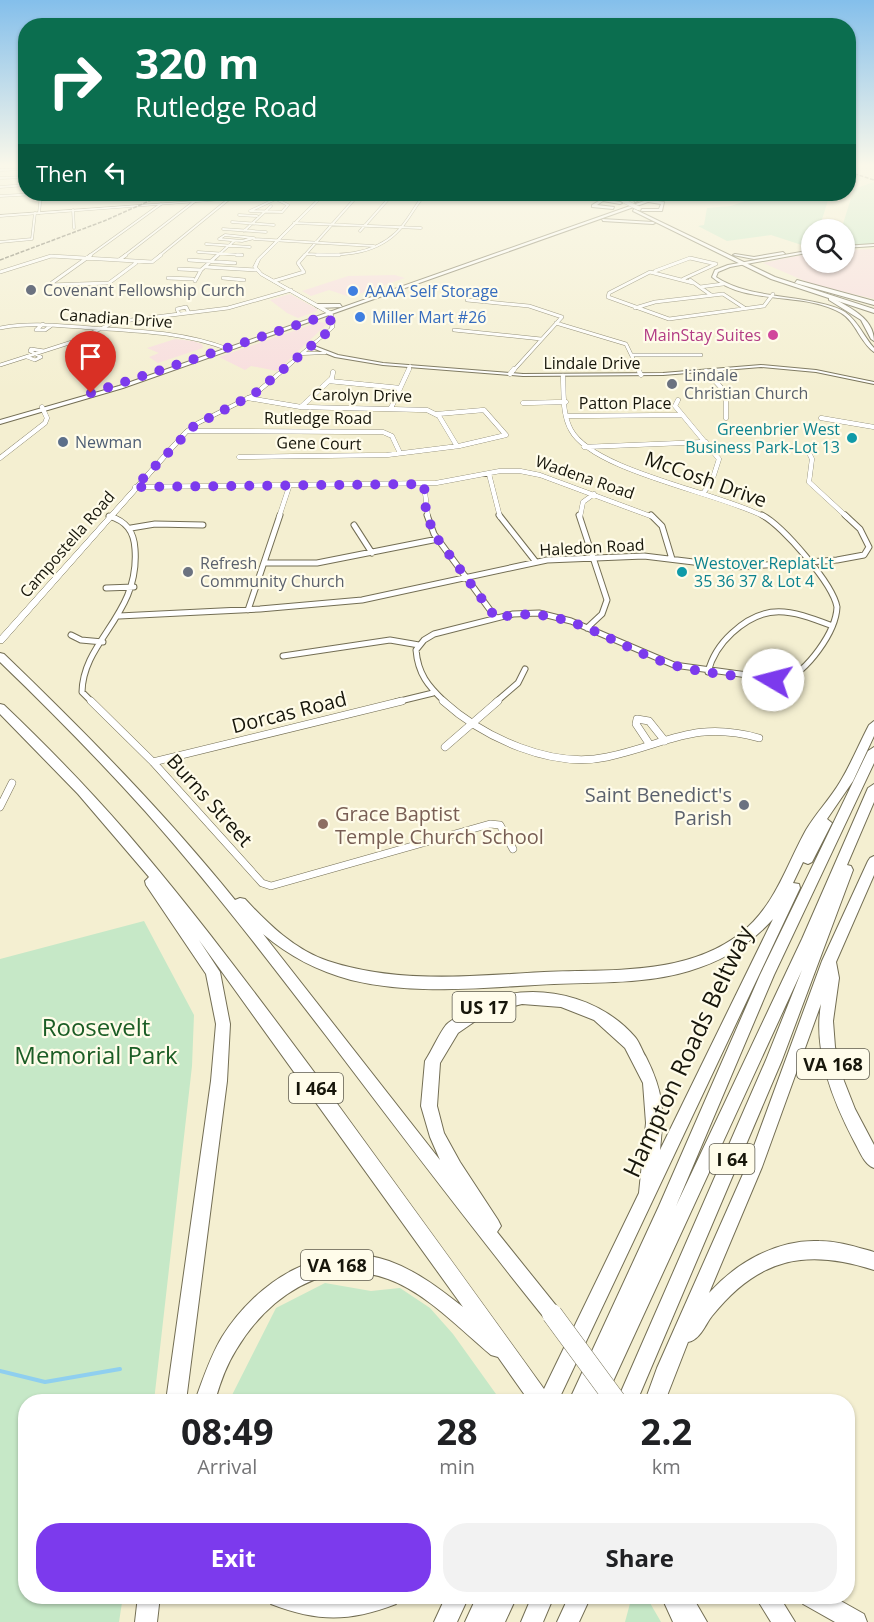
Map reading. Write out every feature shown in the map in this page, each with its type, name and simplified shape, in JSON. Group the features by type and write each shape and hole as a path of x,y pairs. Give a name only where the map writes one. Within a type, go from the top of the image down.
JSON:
{"highway":[{"path":"797,282 874,307"},
{"path":"819,294 858,314 868,324 874,339"},
{"name":"I 464","path":"0,656 85,736 178,840 288,974 552,1314 611,1394"},
{"name":"I 464","path":"0,708 59,767 146,862 254,1003 536,1394"},
{"name":"Hampton Roads Beltway","path":"551,1394 874,724"},
{"path":"582,1394 665,1212 767,975 874,751"},
{"path":"178,840 259,923 300,953 344,972 395,982 426,983 648,974 688,966 717,954 748,936 764,921 781,897 811,834 847,781"},
{"path":"597,1394 804,950 874,788"},
{"name":"I 64","path":"630,1394 774,1060 874,802"},
{"path":"112,826 204,956 213,972 221,1004 222,1057 177,1394"},
{"path":"657,1394 754,1167 830,962 874,861"},
{"name":"VA 168","path":"830,962 834,976 827,1005 826,1030 829,1053 849,1114 874,1160"},
{"name":"US 17","path":"527,1283 433,1126 429,1090 436,1057 450,1033 469,1015 502,999 531,995 549,996 594,1011 623,1035 646,1070 653,1096 654,1122 646,1199"},
{"path":"664,1375 709,1304 749,1270 769,1258 783,1252 818,1248 839,1250 874,1261"},
{"name":"VA 168","path":"207,1394 221,1356 251,1313 277,1289 292,1280 334,1265 368,1265 402,1276 510,1357"},
{"path":"146,1622 148,1604"},
{"path":"301,1604 318,1610 338,1610 359,1604"},
{"path":"445,1622 454,1604"},
{"path":"476,1622 484,1604"},
{"path":"494,1622 502,1604"},
{"path":"532,1622 540,1604"},
{"path":"568,1622 576,1604"},
{"path":"676,1604 685,1622"},
{"path":"684,1604 696,1622"},
{"path":"772,1604 784,1622"},
{"path":"825,1604 856,1622"}],"main road":[{"path":"277,241 255,264 256,270 328,312 333,322"},
{"path":"0,420 43,409 312,320 340,306 525,241"},
{"path":"226,348 534,241"},
{"path":"698,241 795,284 874,307"},
{"path":"704,241 735,255 744,262 819,294 874,307"},
{"path":"735,255 754,258 783,254"},
{"path":"776,257 758,263 779,275"},
{"path":"744,262 865,305"},
{"path":"318,306 340,306"},
{"path":"312,320 326,318 333,322"},
{"name":"Campostella Road","path":"0,640 135,487 188,431 198,423 248,398 312,346 332,328 333,322"},
{"path":"302,354 324,353"}],"street":[{"path":"111,241 49,285 75,286 109,282 136,263"},
{"path":"119,260 144,241"},
{"path":"0,272 54,256 152,262 178,241"},
{"path":"168,278 194,280 201,270 237,241"},
{"path":"291,241 375,246"},
{"path":"306,254 348,255 375,246 382,241"},
{"path":"274,281 304,272 304,269 297,264 316,242"},
{"path":"206,244 250,247"},
{"path":"855,247 874,246"},
{"path":"198,252 242,255"},
{"path":"720,285 707,276 718,267 801,252"},
{"path":"720,285 714,279 714,273 744,262 801,252"},
{"path":"685,278 716,264 690,258 655,271 609,293 610,299 669,319 767,305 772,295"},
{"path":"189,260 235,263"},
{"path":"206,267 256,270"},
{"path":"232,268 221,279 244,280"},
{"path":"179,269 201,270"},
{"path":"655,271 685,278 711,295"},
{"path":"701,288 720,285 827,306 852,319 864,341 874,351"},
{"path":"0,365 27,357 33,360 41,358 30,350 37,348 44,351 75,341 115,322 237,306 291,290"},
{"path":"635,308 655,302 723,294 746,309"},
{"path":"467,300 536,307 562,317 510,374"},
{"path":"556,323 626,344 641,375"},
{"path":"43,324 36,330 45,330 50,325"},
{"name":"Canadian Drive","path":"2,327 43,324 180,335 226,348"},
{"path":"454,330 541,339"},
{"path":"75,341 90,342 83,338"},
{"name":"Lindale Drive","path":"312,346 324,353 410,366 510,374 641,375 779,367 830,373 874,383"},
{"path":"632,355 701,355"},
{"path":"391,408 410,366"},
{"path":"706,371 729,397 724,413 726,418"},
{"path":"302,407 329,381 333,372"},
{"name":"McCosh Drive","path":"419,645 438,632 496,618 538,613 560,617 662,661 708,672 773,680 794,678 804,670 830,625 838,609 836,600 776,522 704,492 609,461 584,447 569,429 563,376"},
{"path":"329,381 400,388"},
{"name":"Carolyn Drive","path":"248,398 302,407 417,408 437,414 457,446"},
{"path":"678,400 675,404 682,415 706,442 719,463 712,481 704,492"},
{"path":"523,403 566,402"},
{"path":"0,458 45,423 47,418 43,409"},
{"name":"Gene Court","path":"238,457 400,453 457,446 506,435 486,410 437,414"},
{"name":"Patton Place","path":"567,416 682,415"},
{"path":"821,418 874,427"},
{"name":"Rutledge Road","path":"188,431 382,432 392,436 400,453"},
{"path":"584,447 706,442"},
{"name":"Haledon Road","path":"119,616 248,610 362,600 536,562 644,556 735,567 857,558 867,552 869,545 844,514 809,482 812,459 808,451"},
{"name":"Wadena Road","path":"135,487 424,484 527,471 644,512 657,519 662,526 672,560"},
{"path":"489,474 500,517 536,562"},
{"path":"424,484 426,512 438,539 496,618"},
{"path":"248,610 289,487"},
{"path":"587,628 602,614 607,600 579,511 583,502 594,494"},
{"path":"109,516 123,520 131,528 153,524 203,525"},
{"path":"354,525 372,553"},
{"name":"Burns Street","path":"131,528 138,565 134,587 83,675 82,692 153,762 267,886 490,824 500,825 513,849"},
{"path":"264,563 317,563 438,539"},
{"path":"106,588 134,587"},
{"path":"708,672 712,655 752,615 768,611 787,612 830,625"},
{"path":"71,635 81,640 103,642"},
{"path":"284,656 390,640 419,645 414,656 415,663 433,693 447,706 528,750 557,760 586,761 713,730 759,738"},
{"path":"445,747 518,682 525,669"},
{"name":"Dorcas Road","path":"153,762 433,693"},
{"path":"650,745 636,724 638,719 649,721 665,741"},
{"path":"0,807 12,783"}],"shaded area":[{"path":"874,249 874,299 814,285 763,263 801,255 801,273 855,273 855,250"},
{"path":"395,275 405,278 350,297 329,290 311,296 302,291 348,276"},
{"path":"290,294 317,311 298,318 270,300"},
{"path":"319,322 328,323 277,371 251,366 245,370 219,357"},
{"path":"175,339 193,341 202,344 203,348 158,363 149,357 159,353 147,348"}],"green space":[{"path":"789,241 801,241 801,245"},
{"path":"855,241 874,241 874,244 855,245"},
{"name":"Roosevelt Memorial Park","path":"144,921 194,1015 192,1066 155,1394 18,1394 18,1604 122,1604 119,1622 0,1622 0,959"},
{"path":"325,1283 371,1291 400,1288 430,1308 453,1334 496,1394 233,1394 276,1308"},
{"path":"630,1604 651,1604 661,1622 625,1622"}],"waterway":[{"path":"0,1371 45,1382 120,1369"}],"railway":[{"path":"0,260 51,241"}],"place":[{"name":"Covenant Fellowship Curch","path":"31,290"},
{"name":"AAAA Self Storage","path":"353,291"},
{"name":"Miller Mart #26","path":"360,317"},
{"name":"MainStay Suites","path":"773,335"},
{"name":"Lindale Christian Church","path":"672,384"},
{"name":"Greenbrier West Business Park-Lot 13","path":"852,438"},
{"name":"Newman","path":"63,442"},
{"name":"Refresh Community Church","path":"188,572"},
{"name":"Westover Replat Lt 35 36 37 & Lot 4","path":"682,572"},
{"name":"Saint Benedict's Parish","path":"744,805"},
{"name":"Grace Baptist Temple Church School","path":"323,824"}],"route":[{"path":"91,393 223,347 228,349 312,320 324,318 330,320 333,326 330,330 259,391 198,423 186,432 135,487 424,484 426,512 434,534 496,618 524,613 554,615 662,661 684,668 773,680"}]}
